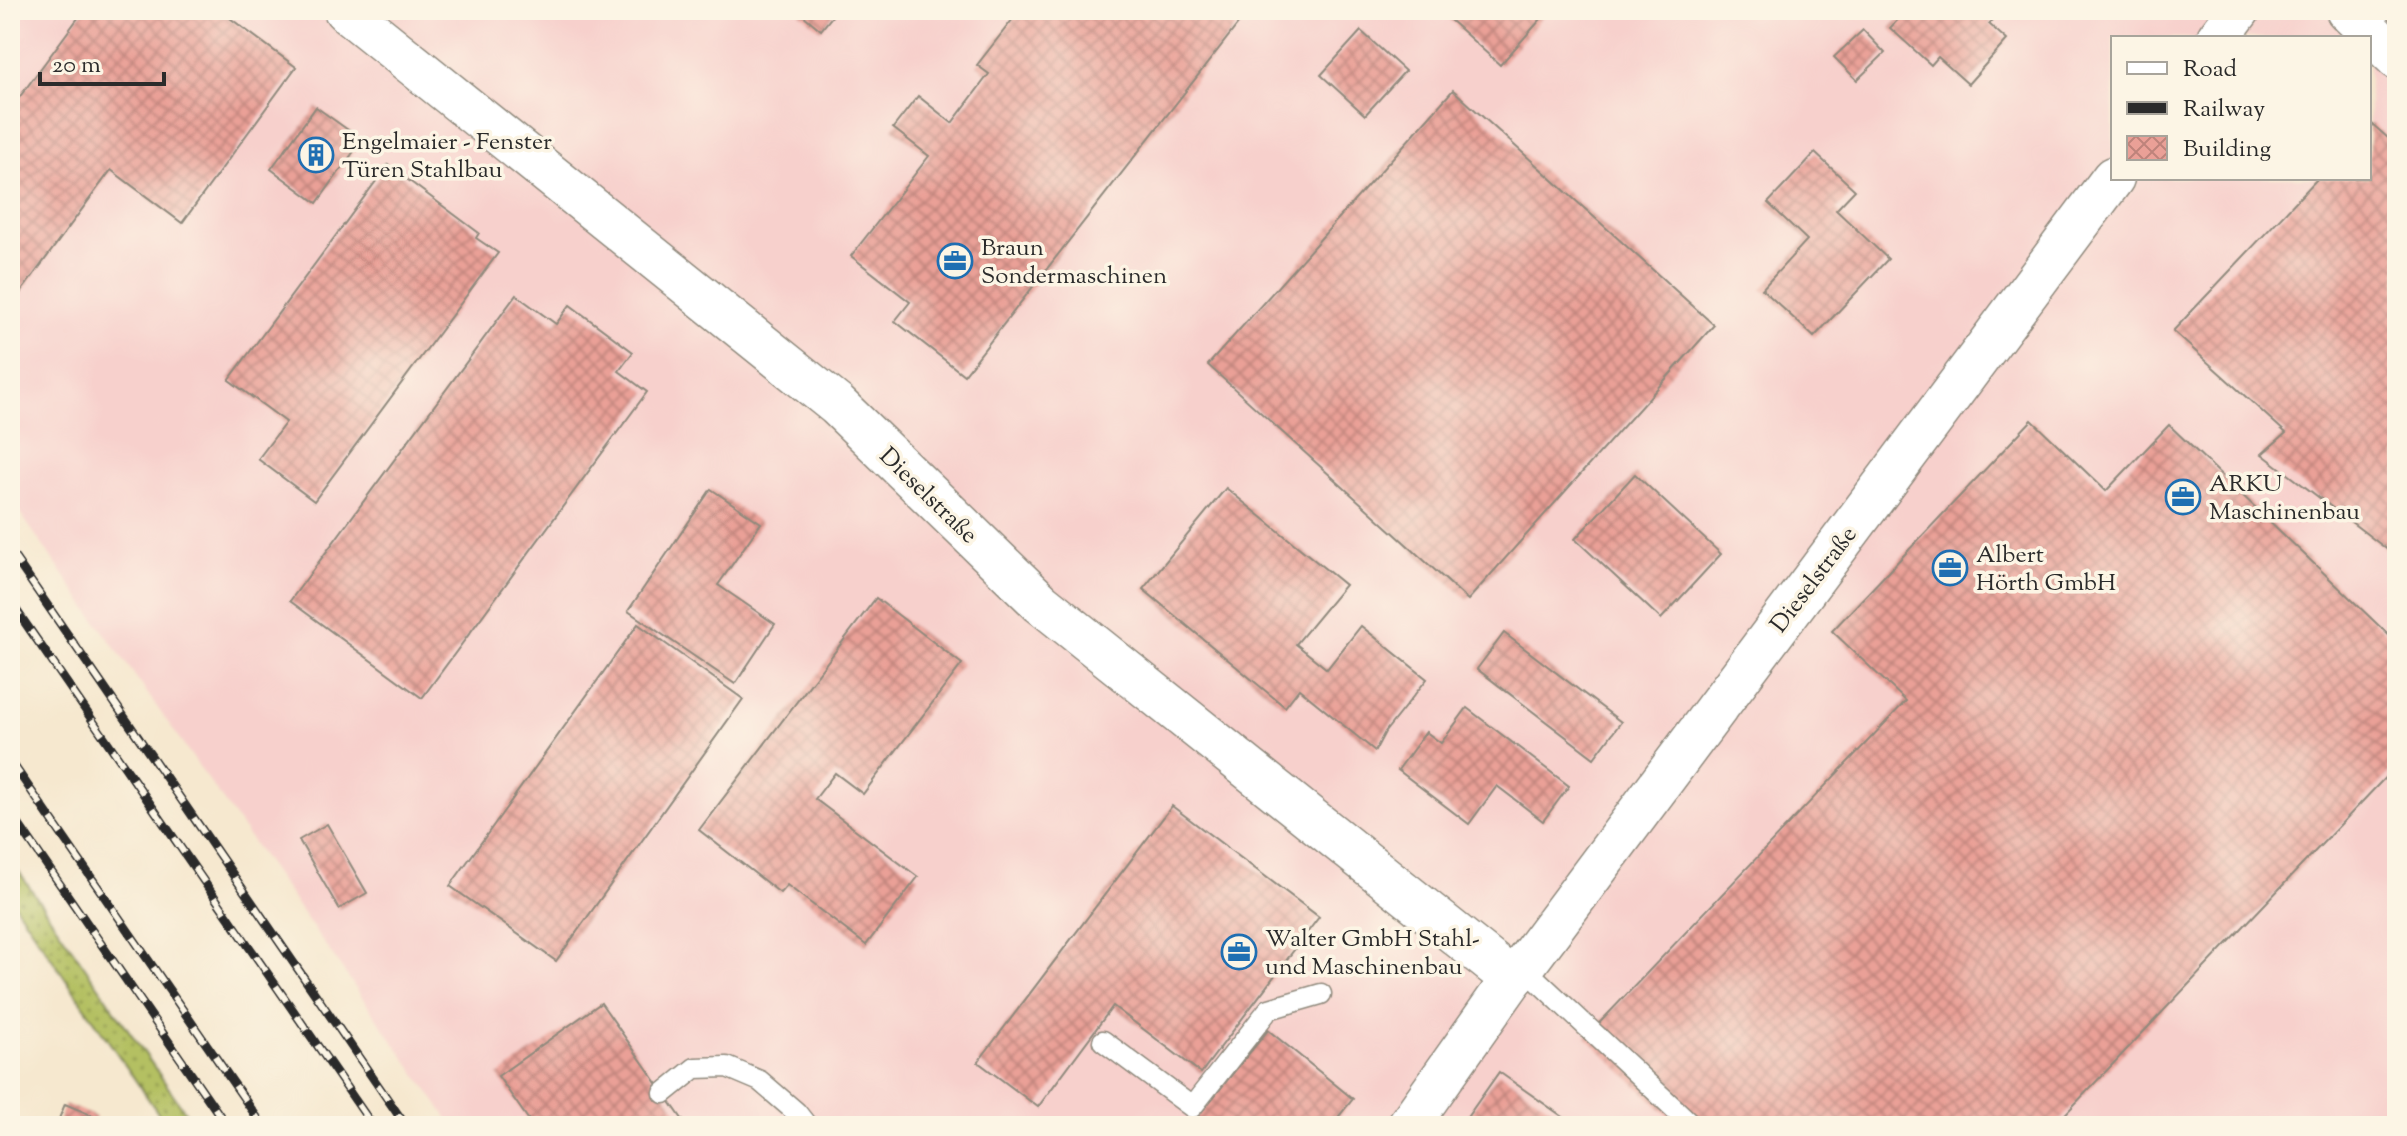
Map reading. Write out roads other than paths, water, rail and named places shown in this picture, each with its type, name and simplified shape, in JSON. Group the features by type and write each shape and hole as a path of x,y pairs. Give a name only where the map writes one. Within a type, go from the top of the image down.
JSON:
{"street":[{"name":"Dieselstraße","path":"345,10 837,405 1041,603 1518,973"},
{"path":"2220,36 2239,10"},
{"path":"2347,10 2397,58"},
{"name":"Dieselstraße","path":"1408,1126 1518,973 2112,180"}],"lane":[{"path":"1518,973 1693,1126"},
{"path":"1103,1041 1192,1107 1269,1009 1321,994"},
{"path":"664,1093 695,1068 727,1067 760,1081 796,1112 807,1126"}],"railway":[{"path":"10,551 406,1126"},
{"path":"10,601 373,1126"},
{"path":"10,760 263,1126"},
{"path":"10,812 227,1126"}],"place":[{"name":"Engelmaier - Fenster Türen Stahlbau","path":"316,155"},
{"name":"Braun Sondermaschinen","path":"955,261"},
{"name":"ARKU Maschinenbau","path":"2183,497"},
{"name":"Albert Hörth GmbH","path":"1950,568"},
{"name":"Walter GmbH Stahl- und Maschinenbau","path":"1239,952"}]}
